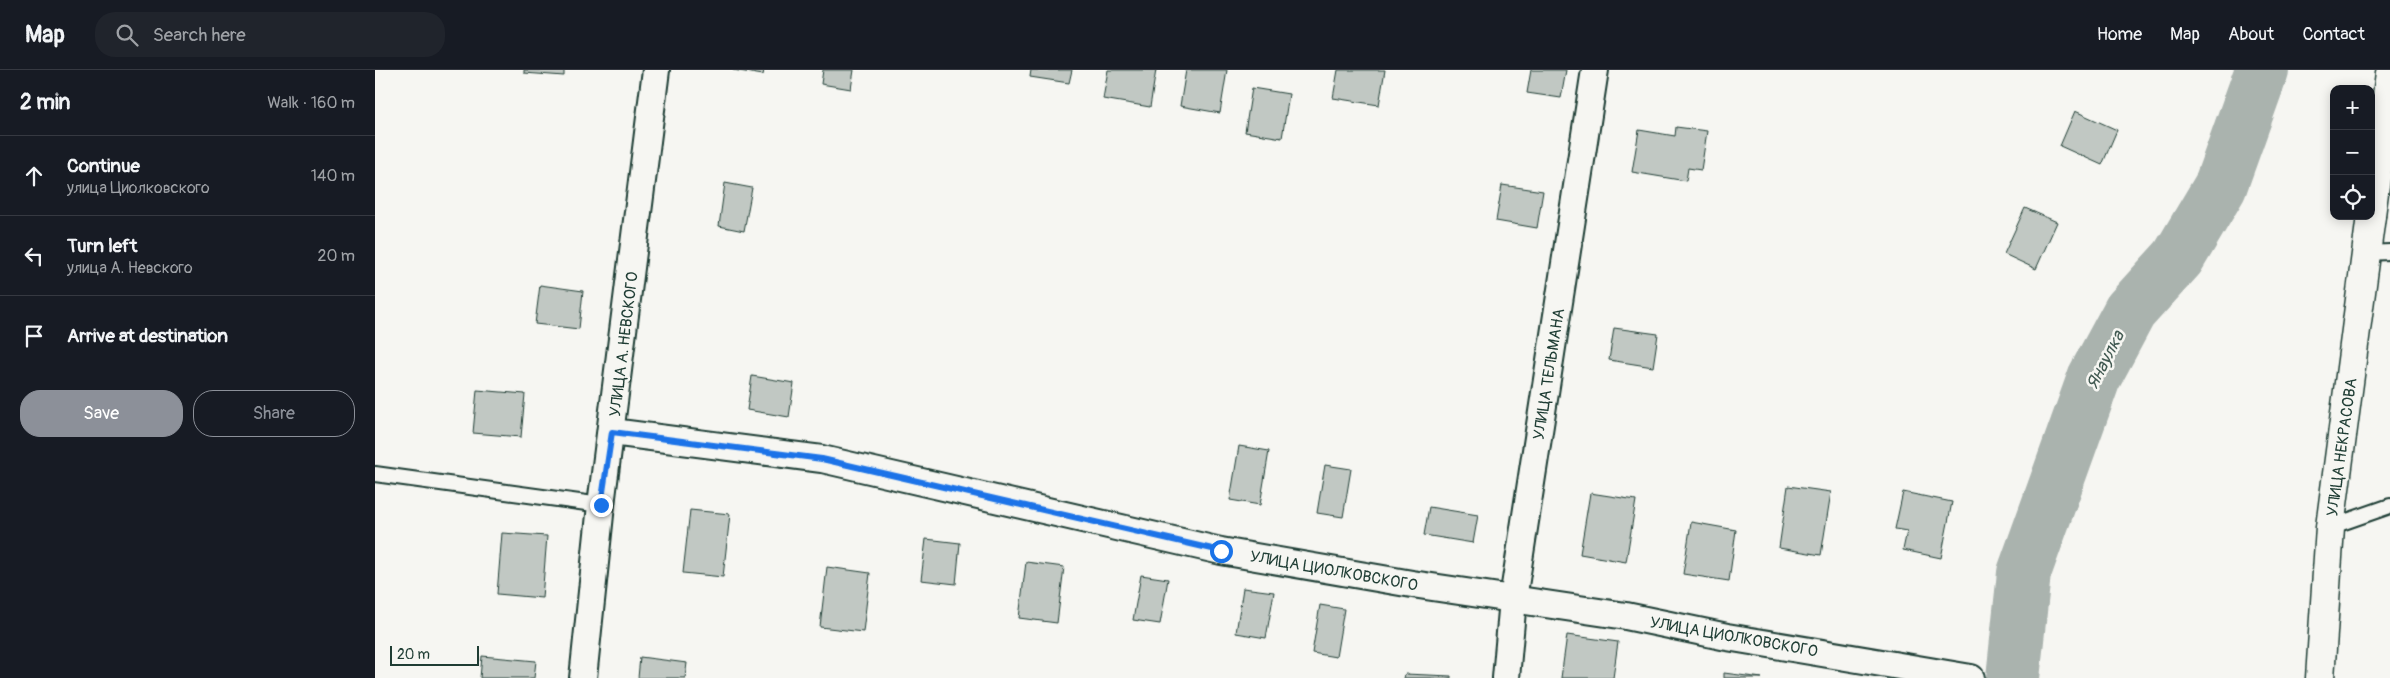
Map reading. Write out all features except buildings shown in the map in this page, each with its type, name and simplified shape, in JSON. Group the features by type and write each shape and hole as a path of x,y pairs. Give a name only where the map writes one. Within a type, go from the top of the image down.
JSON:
{"street":[{"name":"УЛИЦА А. НЕВСКОГО","path":"583,678 601,505 612,432 656,70"},
{"name":"УЛИЦА ТЕЛЬМАНА","path":"1506,678 1513,598 1595,70"},
{"name":"УЛИЦА НЕКРАСОВА","path":"2375,186 2390,73"},
{"name":"УЛИЦА НЕКРАСОВА","path":"2320,678 2330,527 2378,252 2372,220"},
{"name":"УЛИЦА ЦИОЛКОВСКОГО","path":"612,432 822,459 1221,551 1412,584 1626,616 1727,637 1971,678"}],"lane":[{"path":"375,474 601,505"},
{"path":"2330,527 2390,506"}],"waterway":[{"name":"Янаулка","path":"2013,678 2024,573 2094,378 2130,311 2178,258 2220,187 2262,70"}],"route":[{"path":"601,505 612,432 822,459 1221,551"}]}
